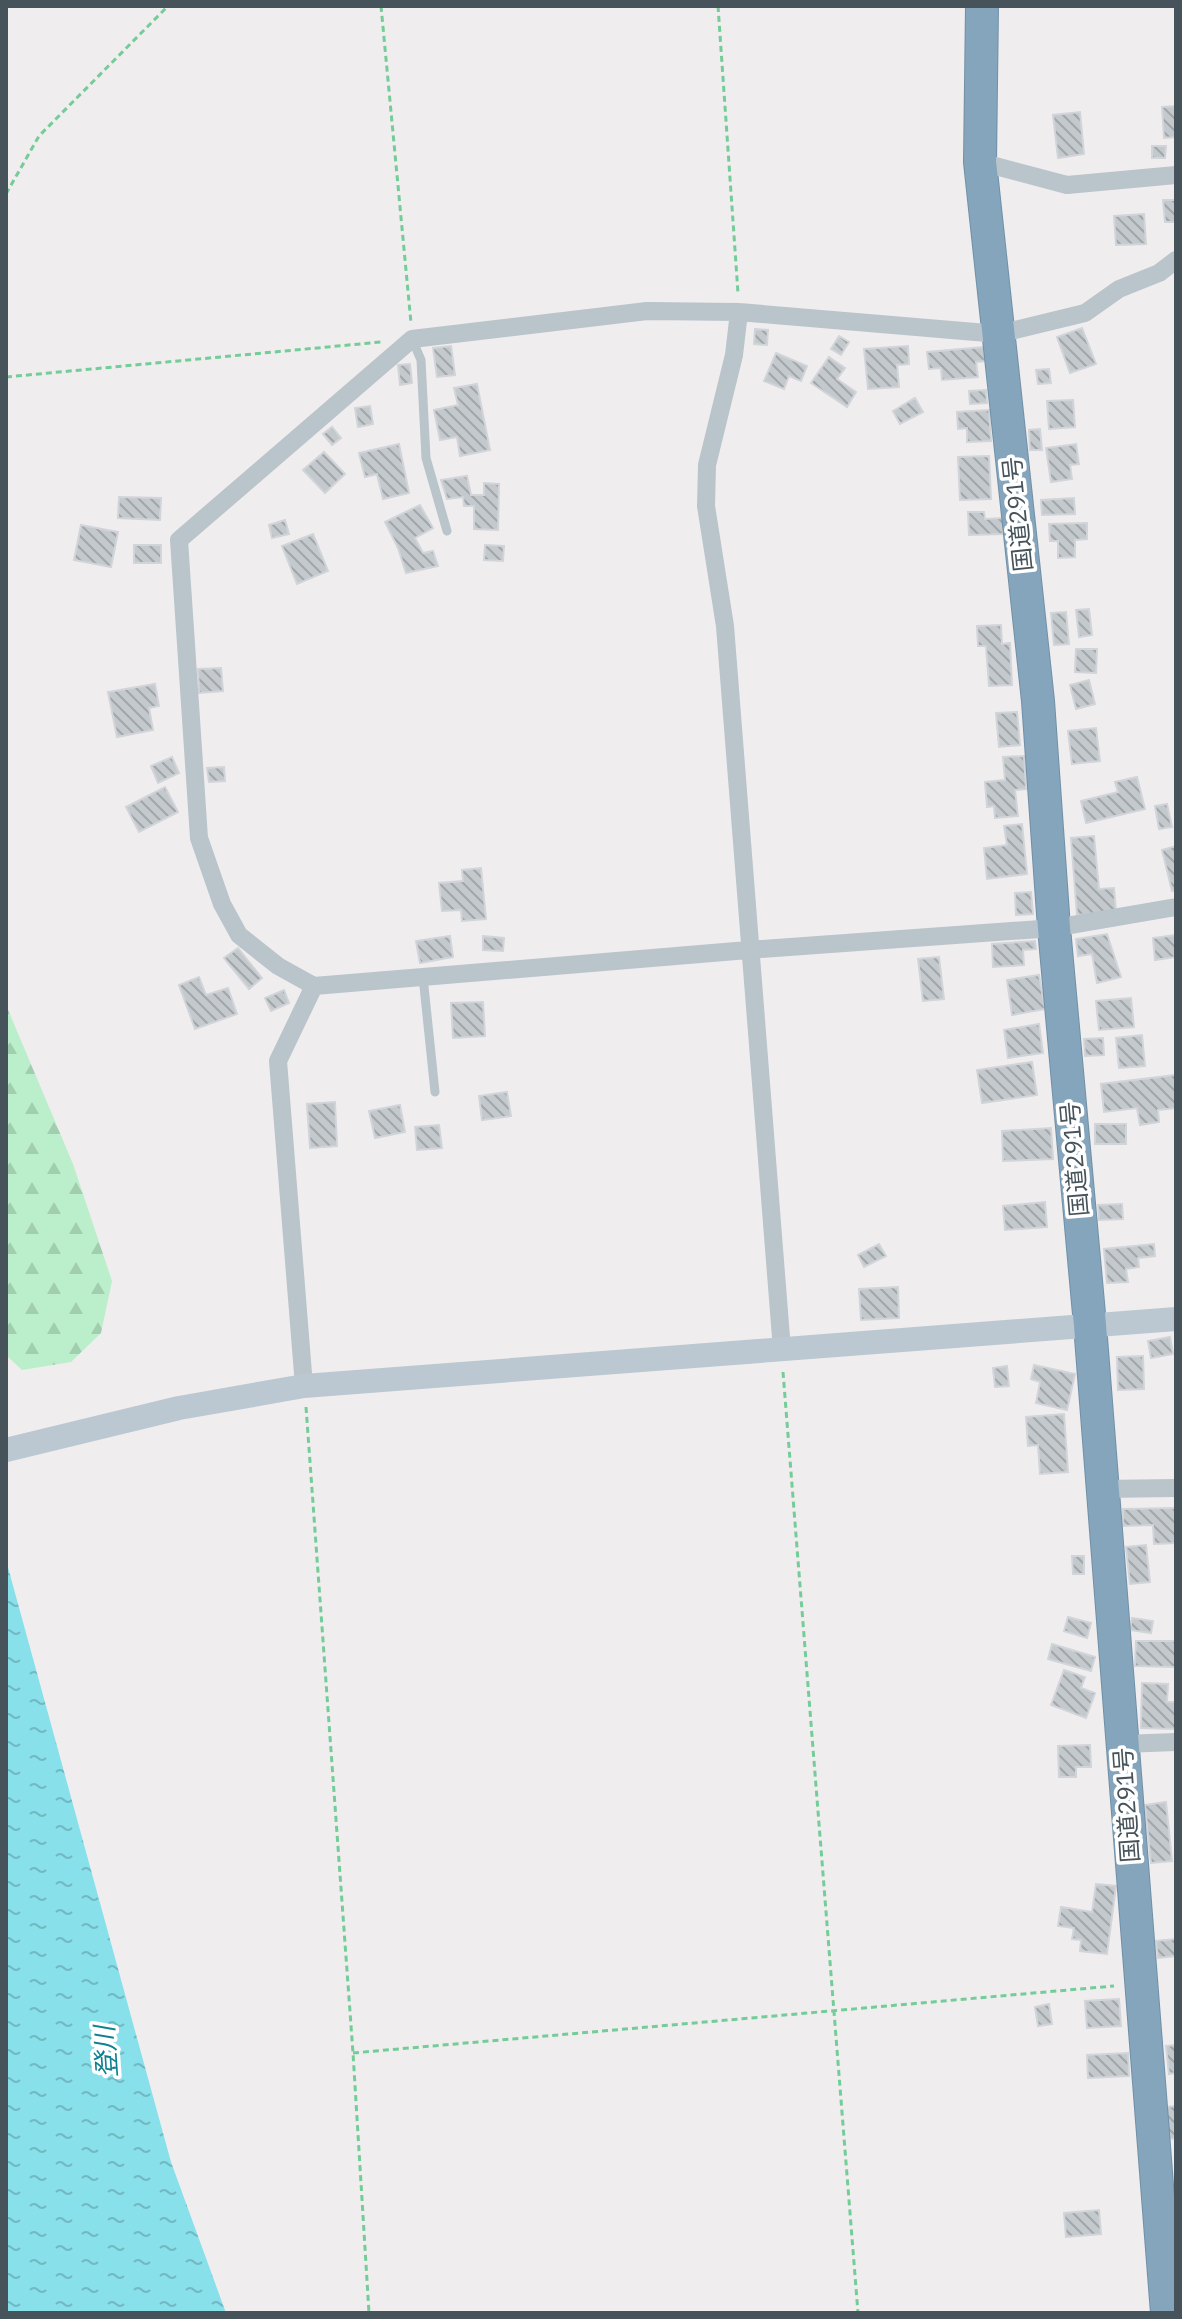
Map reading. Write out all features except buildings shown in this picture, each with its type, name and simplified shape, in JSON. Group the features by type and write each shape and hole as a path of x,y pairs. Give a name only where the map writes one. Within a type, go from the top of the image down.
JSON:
{"highway":[{"name":"国道291号","path":"982,6 980,162 1038,701 1167,2313"}],"street":[{"path":"980,162 1067,185 1176,175"},
{"path":"1176,260 1159,273 1119,289 1085,313 999,334 739,312 647,311 412,339 179,540 199,838 222,904 239,935 278,966 314,986 1054,928 1176,907"},
{"path":"739,312 734,355 707,465 706,506 725,626 748,950 782,1350"},
{"path":"304,1386 278,1061 314,986"},
{"path":"12,1448 179,1408 304,1386 1176,1319"},
{"path":"1101,1489 1176,1488"},
{"path":"1122,1744 1176,1742"}],"lane":[{"path":"412,339 421,360 426,458 447,531"},
{"path":"423,977 435,1092"}],"path":[{"path":"6,194 39,136 168,6"},
{"path":"6,377 412,339 381,6"},
{"path":"718,6 739,312"},
{"path":"782,1350 858,2313"},
{"path":"304,1386 369,2313"},
{"path":"353,2053 1140,1984"}],"green space":[{"path":"6,1005 73,1164 112,1281 101,1333 71,1362 22,1370 6,1355"}],"water":[{"name":"登川","path":"6,1560 171,2162 226,2313 6,2313"}]}
